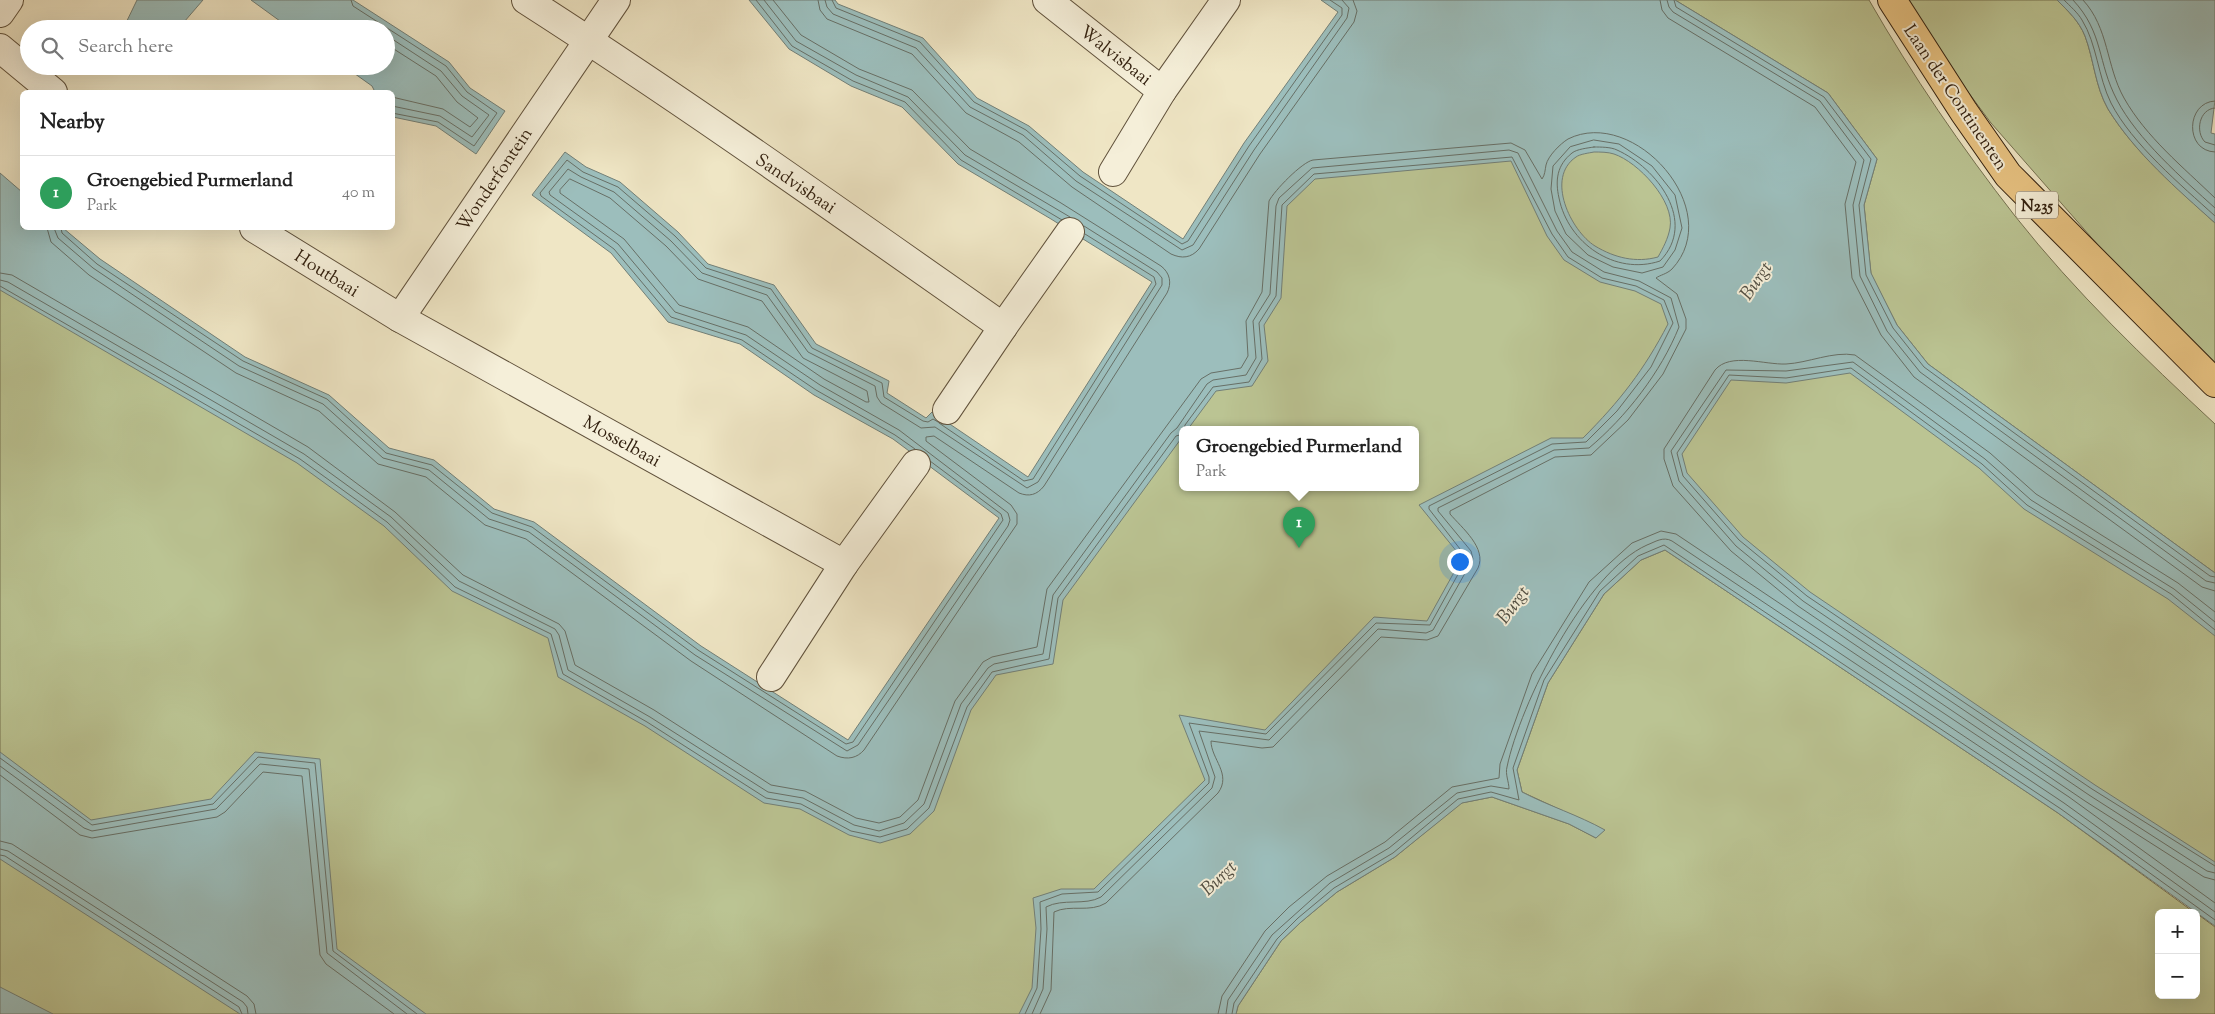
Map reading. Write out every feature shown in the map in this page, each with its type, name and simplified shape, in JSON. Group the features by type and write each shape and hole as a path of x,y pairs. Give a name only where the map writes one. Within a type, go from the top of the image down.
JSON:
{"main road":[{"name":"Laan der Continenten","path":"1892,0 1964,112 2008,175 2215,383"}],"street":[{"path":"0,13 9,0"},
{"path":"526,0 589,40"},
{"name":"Wonderfontein","path":"400,318 616,0"},
{"name":"Walvisbaai","path":"1047,0 1162,90"},
{"name":"Walvisbaai","path":"1113,172 1162,90 1226,0"},
{"name":"Sandvisbaai","path":"589,40 1003,328"},
{"path":"0,48 20,65"},
{"path":"33,75 51,90"},
{"name":"Houtbaai","path":"257,230 400,318"},
{"path":"947,410 1070,232"},
{"name":"Mosselbaai","path":"400,318 844,564"},
{"path":"771,677 844,564 916,464"}],"green space":[{"path":"1675,0 1869,0 1902,56 1938,111 2015,216 2086,298 2137,350 2215,424 2215,573 1928,364 1897,325 1871,274 1864,205 1877,159 1828,93"},
{"path":"1900,0 2057,0 2073,16 2085,36 2097,82 2108,109 2131,140 2157,169 2215,223 2215,366 2126,277 1991,123"},
{"path":"1420,6 1687,117 1893,371 2215,605 2215,896 1618,491 1138,1014 0,1014 0,233 853,799"},
{"path":"1665,550 2058,813 2190,909 2155,909 2155,999 2200,999 2200,916 2215,927 2215,1014 1236,1014 1238,1006 1281,941 1301,922 1337,892 1395,857 1461,803 1492,797 1569,824 1596,838 1604,830 1522,792 1517,770 1548,683 1604,594 1641,560"}],"water":[{"path":"137,0 203,0 186,20 127,20"},
{"path":"251,0 353,0 384,20 279,20"},
{"name":"Burgt","path":"749,0 835,0 838,4 923,38 977,98 1029,126 1083,172 1183,239 1244,143 1338,12 1321,0 1675,0 1828,93 1877,159 1864,205 1871,273 1897,325 1928,364 2215,573 2215,636 2168,599 2024,509 1979,468 1850,373 1786,383 1731,380 1682,454 1687,473 1743,537 1810,592 2095,785 2215,862 2215,926 2200,915 2200,909 2191,909 2058,813 1665,550 1641,560 1604,594 1548,683 1517,770 1522,792 1605,830 1596,838 1569,824 1492,797 1462,803 1395,857 1337,892 1301,922 1281,941 1238,1006 1236,1014 1019,1014 1032,988 1036,928 1033,898 1061,889 1094,889 1205,780 1179,715 1265,730 1374,617 1427,621 1462,558 1419,505 1551,438 1583,438 1609,411 1640,371 1659,341 1668,324 1661,304 1635,291 1600,282 1564,260 1547,236 1511,161 1315,179 1287,206 1281,298 1264,325 1268,361 1252,386 1216,391 1190,426 1179,426 1179,441 1063,600 1053,664 996,675 971,710 934,811 910,834 880,843 849,835 800,809 764,803 645,726 558,677 548,638 452,591 384,526 297,463 0,290 0,173 20,190 20,230 65,230 100,259 245,357 329,395 389,448 434,460 494,509 534,522 701,646 848,740 999,518 893,439 814,395 740,344 668,322 611,253 532,195 565,152 586,167 620,182 678,232 708,264 774,285 816,344 889,381 887,393 926,418 932,412 1028,477 1152,282 958,164 902,107 851,86 789,49","holes":["1596,152 1612,153 1624,158 1644,174 1661,195 1667,206 1670,228 1667,240 1658,257 1642,260 1626,258 1603,250 1586,239 1570,217 1562,190 1567,166 1578,156"]},
{"path":"2057,0 2215,0 2215,100 2211,133 2215,134 2215,223 2157,170 2119,125 2108,109 2100,91 2083,31 2073,16"},
{"path":"395,27 449,62 470,88 505,111 476,154 436,126 395,117 395,90 374,90 372,86 357,75 395,75"},
{"path":"0,752 91,820 211,799 255,752 320,759 337,949 426,1014 240,1014 0,859"},
{"path":"0,987 53,1014 0,1014"}],"place":[{"name":"Groengebied Purmerland","path":"1299,548"}]}
